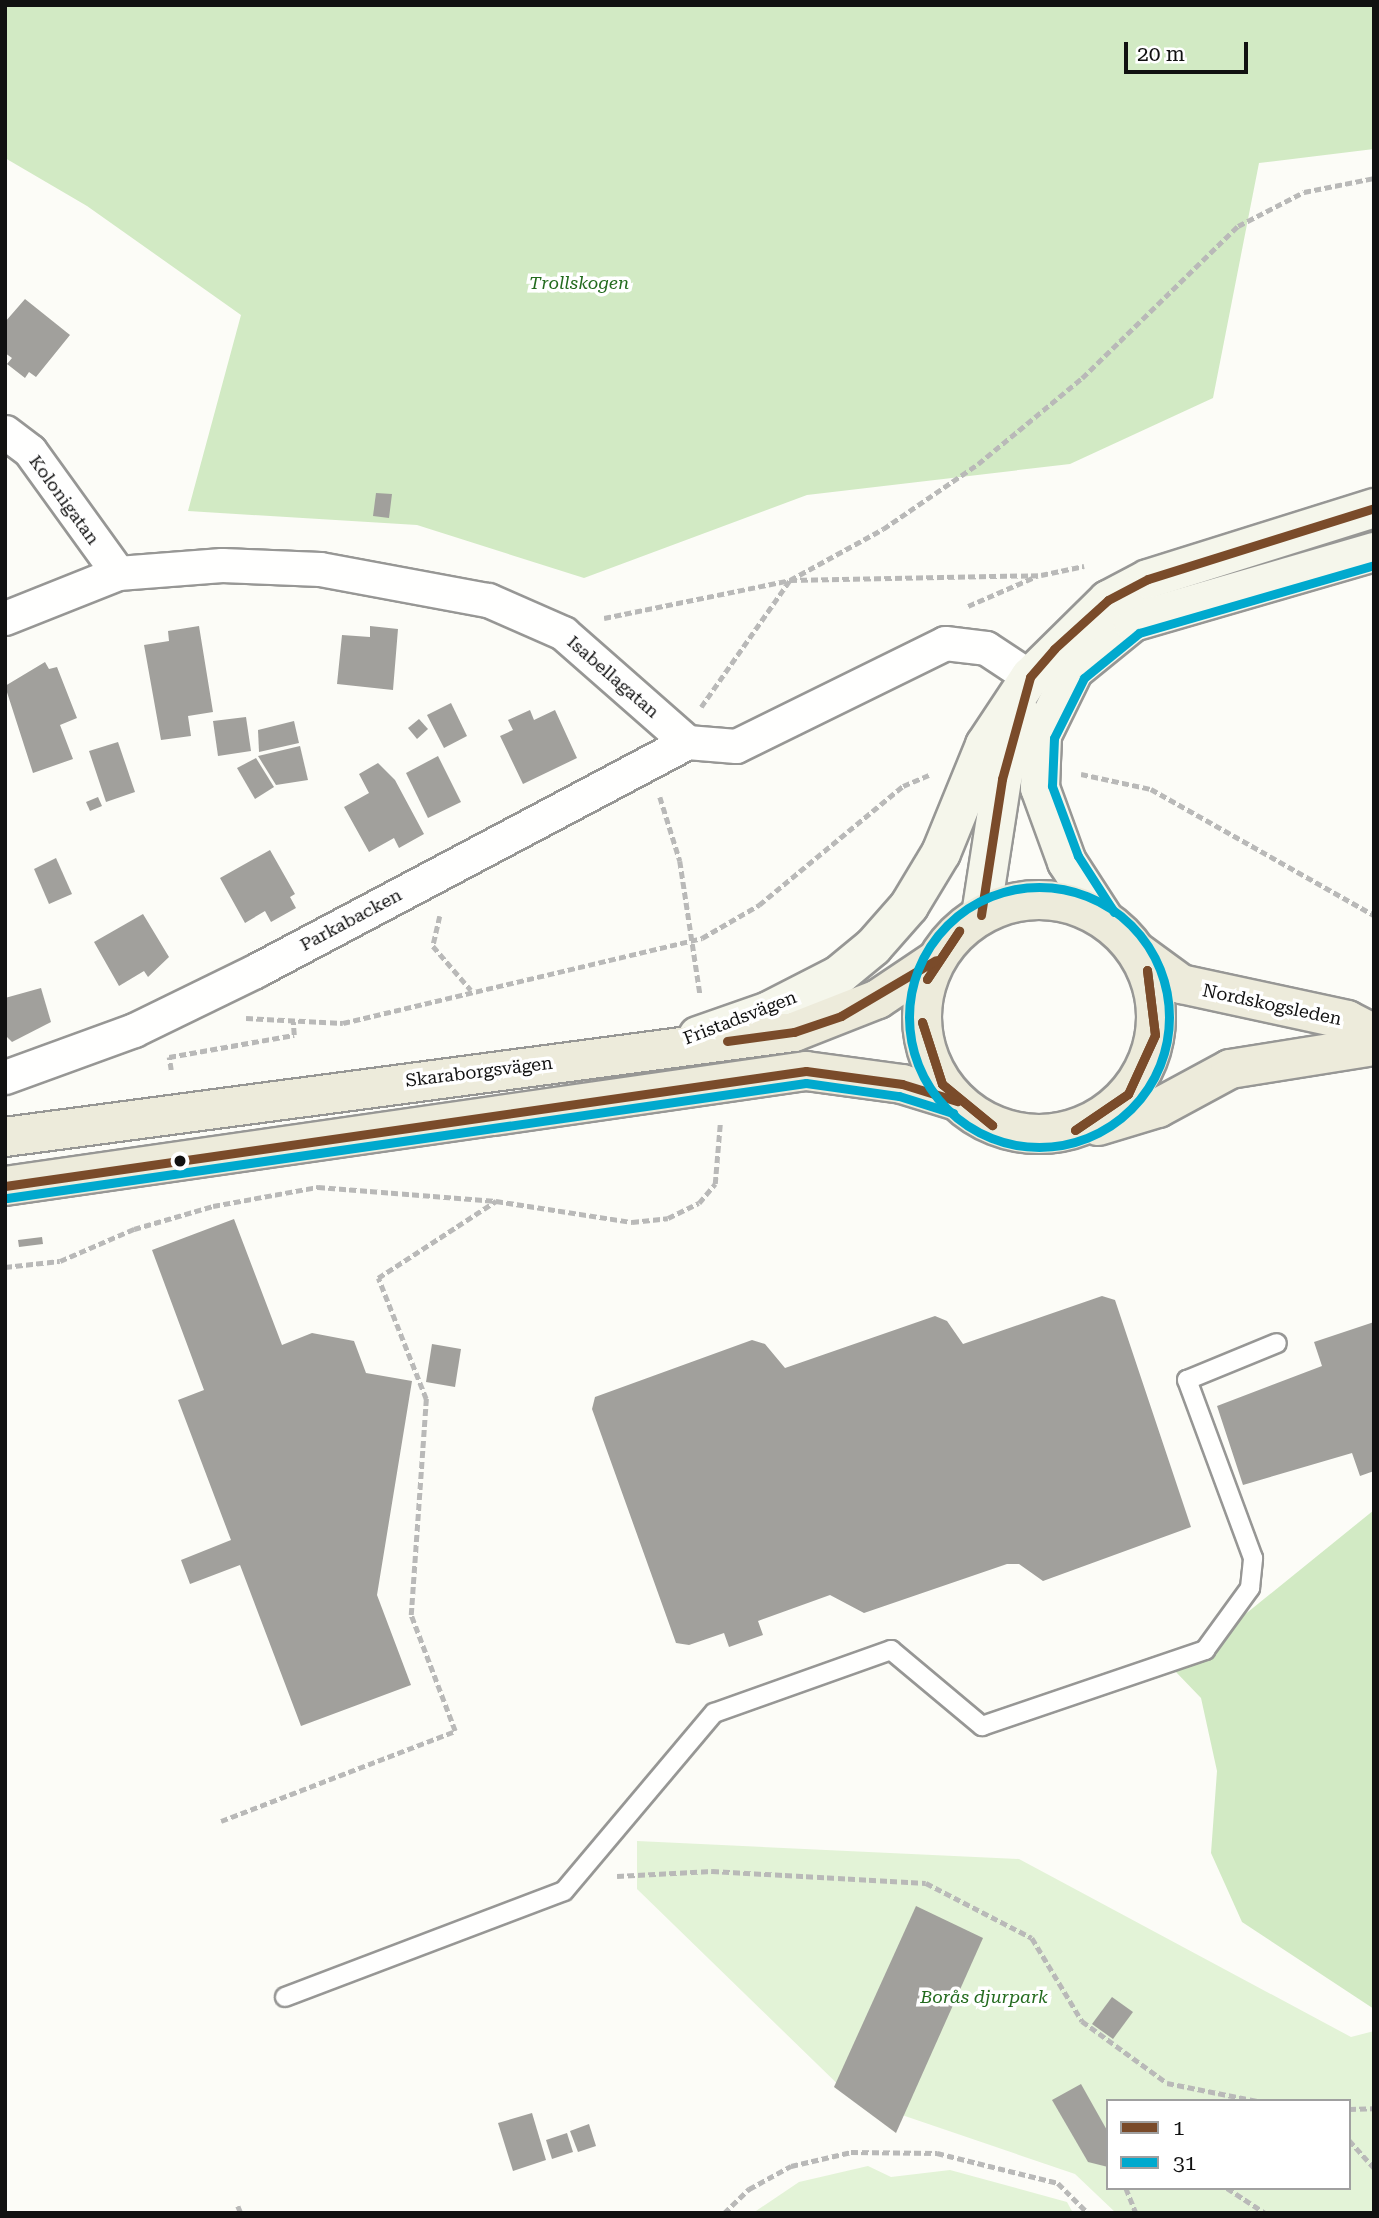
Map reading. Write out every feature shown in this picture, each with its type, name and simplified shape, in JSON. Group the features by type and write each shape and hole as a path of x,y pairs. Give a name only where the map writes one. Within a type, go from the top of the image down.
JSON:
{"main road":[{"path":"5,1186 806,1071 902,1084 957,1101 1012,1132 1075,1129 1128,1094 1150,1056 1156,1013 1136,951 1104,919 1043,900 981,915 936,960 922,1000 925,1044 957,1101"},
{"name":"Nordskogsleden","path":"1136,951 1181,984 1347,1020 1374,1034"},
{"name":"Skaraborgsvägen","path":"5,1137 656,1050 818,1024 878,999 936,960"},
{"name":"Nordskogsleden","path":"1075,1129 1123,1123 1230,1069 1374,1046"}],"street":[{"name":"Kolonigatan","path":"5,432 30,451 118,573"},
{"name":"Fristadsvägen","path":"656,1050 769,1011 839,975 873,947 909,906 941,853 985,745 1030,677 1108,600 1148,579 1374,508"},
{"path":"1104,919 1067,862 1040,788 1042,735 1074,670 1133,622 1374,552"},
{"name":"Isabellagatan","path":"5,618 48,596 118,573 222,565 320,569 488,600 563,633 687,742"},
{"path":"687,742 736,746 945,643 986,648 1030,677 1002,779 981,915"},
{"name":"Parkabacken","path":"5,1077 134,1030 687,742"}],"lane":[{"path":"285,1997 564,1891 714,1713 891,1650 982,1726 1205,1650 1250,1588 1253,1558 1187,1380 1277,1343"}],"path":[{"path":"687,742 699,709 790,580 883,530 978,464 1082,378 1238,226 1304,192 1374,178"},
{"path":"563,633 588,621 790,580 1041,575 1093,564"},
{"path":"649,762 680,861 689,941 703,1008"},
{"path":"1066,771 1151,789 1266,860 1374,915"},
{"path":"233,1019 343,1023 471,990 689,941 759,905 903,786 937,773"},
{"path":"454,865 433,946 471,990"},
{"path":"171,1070 169,1057 294,1035 293,1021"},
{"path":"5,1267 60,1261 134,1229 272,1192 318,1187 496,1201 632,1222 668,1218 699,1203 715,1184 721,1113"},
{"path":"221,1821 456,1731 411,1615 426,1399 377,1278 496,1201"},
{"path":"564,1891 632,1871 926,1883 1032,1938 1082,2021 1167,2083 1247,2099"},
{"path":"1351,2109 1374,2108"},
{"path":"1351,2142 1374,2168"},
{"path":"724,2213 748,2189 791,2166 851,2152 937,2153 1058,2183 1088,2213"},
{"path":"1127,2190 1136,2213"},
{"path":"1230,2190 1265,2213"},
{"path":"238,2206 241,2213"}],"green space":[{"name":"Trollskogen","path":"5,5 1374,5 1374,149 1259,163 1213,398 1070,464 807,495 584,578 417,525 188,511 241,315 87,206 5,158"},
{"path":"1374,1510 1374,2009 1242,1922 1211,1853 1217,1771 1201,1698 1175,1671"},
{"name":"Borås djurpark","path":"637,1841 1019,1859 1351,2037 1374,2031 1374,2213 1116,2213 1075,2174 852,2098 637,1889"},
{"path":"868,2166 891,2177 950,2170 1067,2202 1073,2213 753,2213 799,2182"}],"building":[{"path":"25,299 70,335 36,377 29,372 25,378 7,364 12,358 5,353 5,322"},
{"path":"376,493 392,494 389,518 373,516"},
{"path":"199,626 213,712 188,716 191,736 161,740 144,645 169,641 168,631"},
{"path":"370,626 398,629 393,690 337,684 342,635 370,637"},
{"path":"45,662 49,669 57,667 77,718 60,725 73,759 33,773 5,686"},
{"path":"451,703 467,736 444,748 427,715"},
{"path":"530,710 534,720 555,710 577,758 523,784 500,736 513,730 508,720"},
{"path":"246,717 251,751 218,756 213,721"},
{"path":"419,719 428,729 417,739 408,728"},
{"path":"294,721 299,743 259,752 258,730"},
{"path":"118,742 135,792 106,802 89,751"},
{"path":"300,746 308,780 276,785 258,756"},
{"path":"438,756 461,802 428,818 406,773"},
{"path":"256,758 274,787 255,799 237,768"},
{"path":"378,763 395,780 424,834 399,848 394,838 369,852 344,807 369,793 359,774"},
{"path":"98,797 102,806 90,811 86,802"},
{"path":"270,850 295,894 290,897 296,908 271,922 265,911 245,923 220,878"},
{"path":"56,858 72,894 49,904 34,869"},
{"path":"143,914 169,957 148,977 144,971 119,986 94,942"},
{"path":"41,988 51,1022 12,1042 5,1035 5,998"},
{"path":"234,1219 282,1345 312,1333 354,1341 366,1373 412,1381 377,1595 411,1685 301,1726 240,1565 190,1584 181,1560 231,1540 178,1400 204,1390 152,1250"},
{"path":"42,1237 43,1244 19,1247 18,1240"},
{"path":"1102,1296 1115,1300 1191,1527 1043,1581 1019,1564 1007,1564 864,1613 830,1595 758,1621 763,1635 729,1647 724,1633 689,1645 676,1643 592,1409 595,1397 752,1340 765,1344 785,1368 935,1316 947,1321 963,1344"},
{"path":"1374,1322 1374,1471 1360,1476 1352,1453 1243,1485 1217,1406 1322,1366 1314,1342"},
{"path":"432,1344 461,1349 455,1387 426,1382"},
{"path":"916,1906 983,1938 896,2133 834,2087"},
{"path":"1112,1997 1133,2012 1113,2039 1092,2024"},
{"path":"1081,2084 1106,2128 1106,2166 1088,2162 1052,2100"},
{"path":"532,2113 546,2160 513,2171 498,2123"},
{"path":"589,2124 596,2146 578,2152 570,2131"},
{"path":"567,2133 573,2152 552,2159 546,2140"}],"transit line":[{"name":"1","path":"981,915 1002,779 1030,677 1054,649 1108,600 1148,579 1374,508"},
{"name":"31","path":"1114,912 1078,856 1052,786 1054,738 1084,678 1139,633 1374,565"},
{"name":"31","path":"1039,887 1089,897 1111,909 1131,925 1147,945 1159,967 1169,1017 1159,1067 1147,1089 1131,1109 1111,1125 1089,1137 1039,1147 989,1137 967,1125 947,1109 931,1089 919,1067 909,1017 919,967 931,945 947,925 967,909 989,897 1039,887"},
{"name":"1","path":"927,979 959,931"},
{"name":"1","path":"927,979 959,931"},
{"name":"1","path":"727,1041 794,1032 841,1016 936,960"},
{"name":"1","path":"1147,970 1155,1035"},
{"name":"1","path":"1147,970 1155,1035"},
{"name":"1","path":"922,1022 942,1084"},
{"name":"1","path":"922,1022 942,1084"},
{"name":"1","path":"1128,1094 1155,1035"},
{"name":"1","path":"1128,1094 1155,1035"},
{"name":"1","path":"5,1186 806,1071 902,1084 957,1101"},
{"name":"31","path":"7,1198 806,1083 899,1096 953,1113"},
{"name":"1","path":"942,1084 992,1125"},
{"name":"1","path":"942,1084 992,1125"},
{"name":"1","path":"1075,1130 1128,1094"},
{"name":"1","path":"1075,1130 1128,1094"}]}
